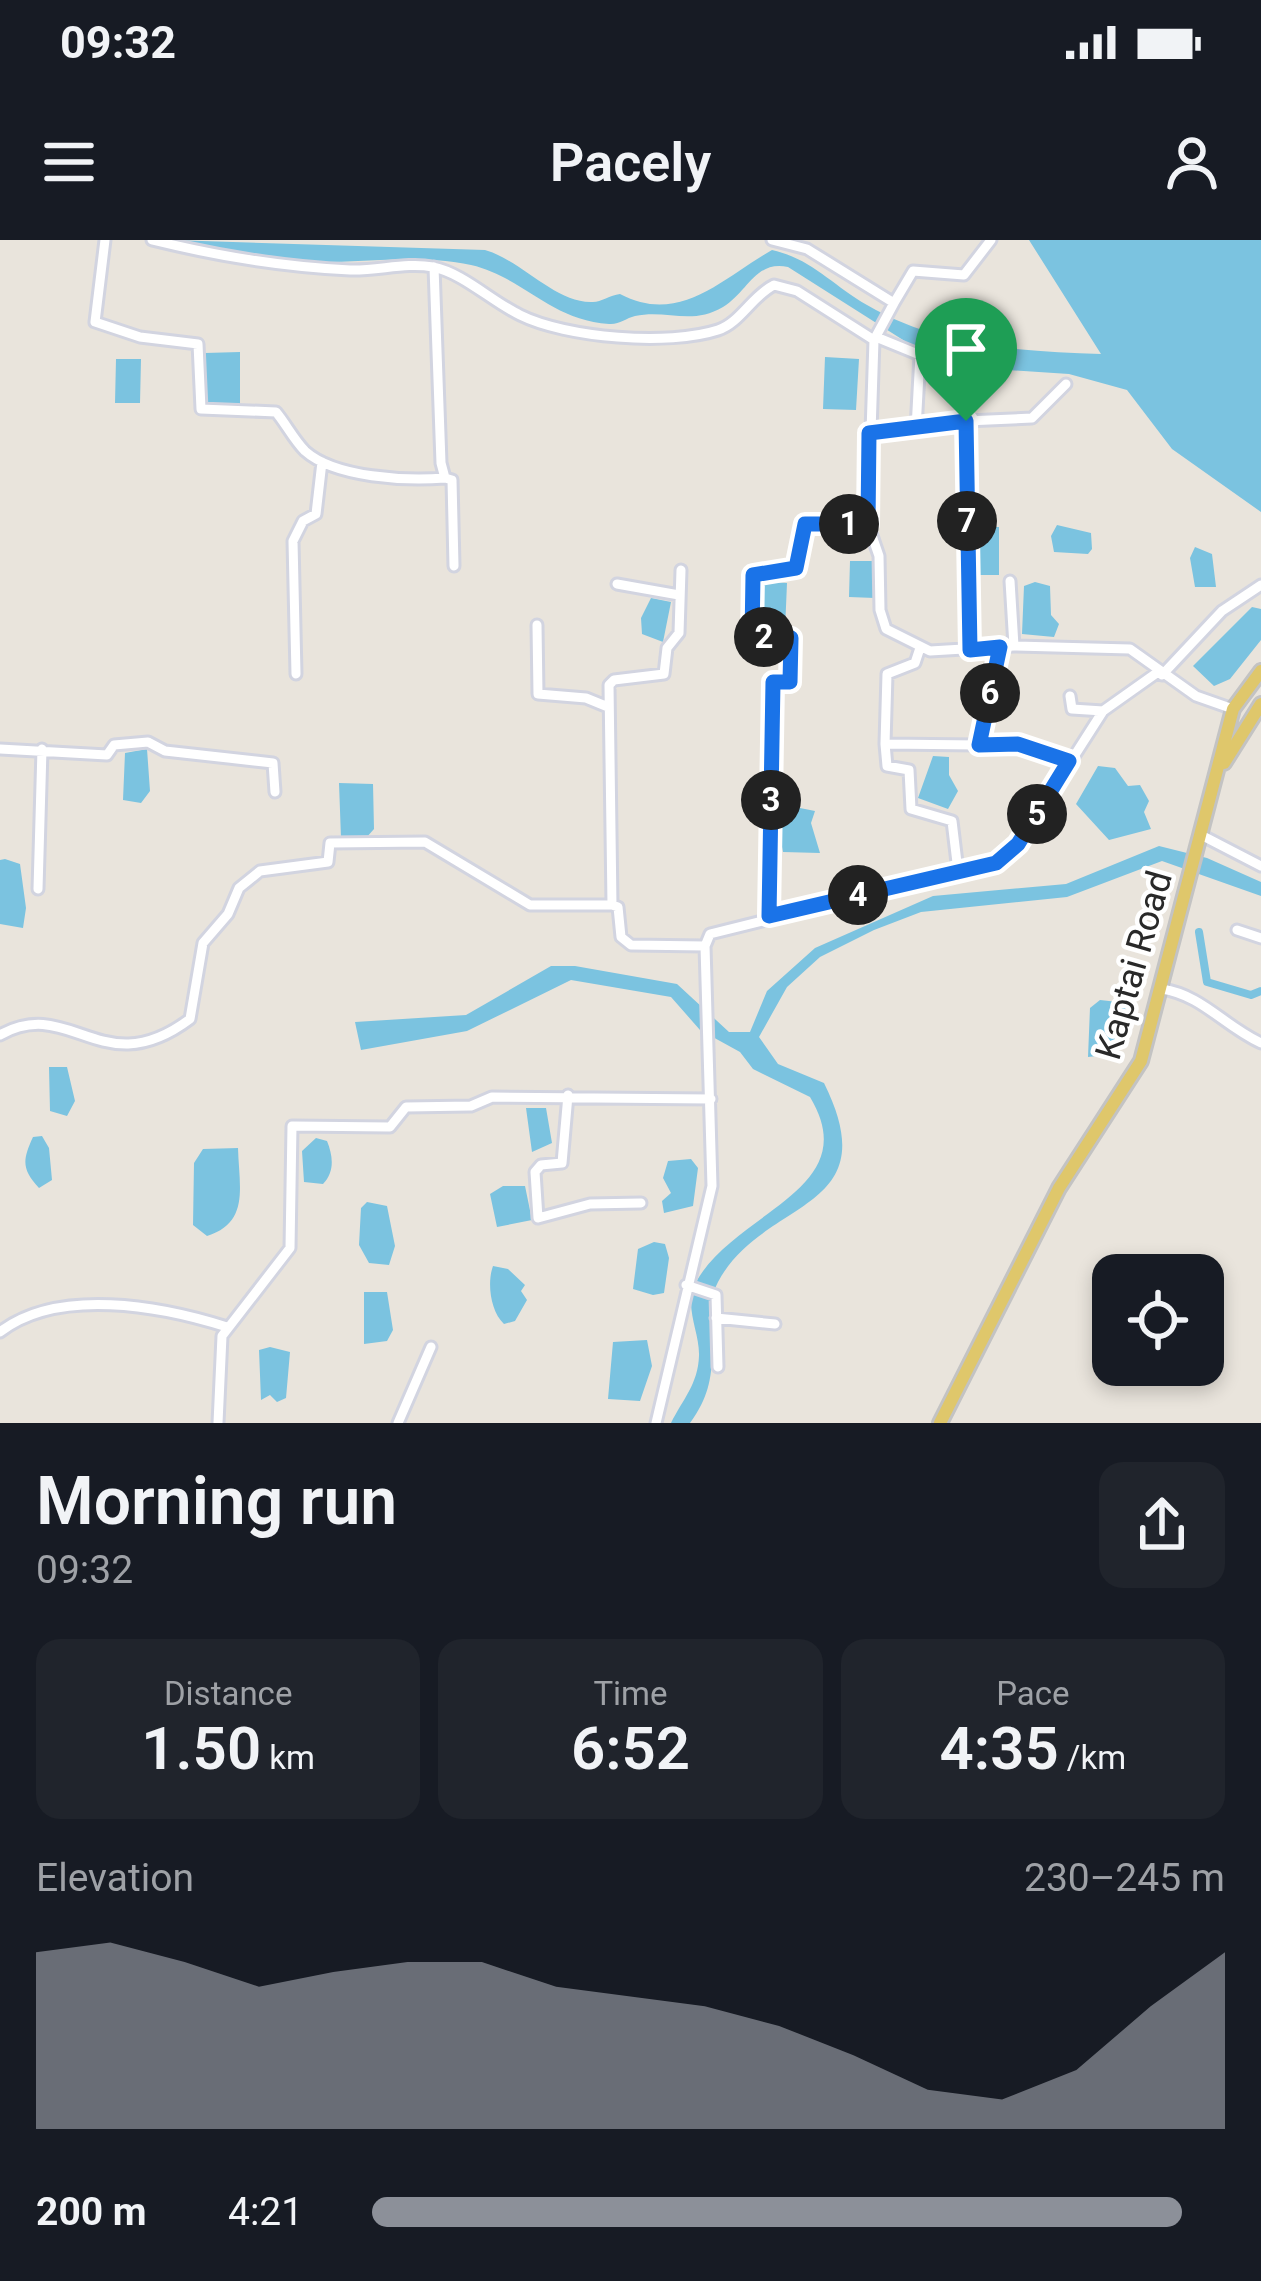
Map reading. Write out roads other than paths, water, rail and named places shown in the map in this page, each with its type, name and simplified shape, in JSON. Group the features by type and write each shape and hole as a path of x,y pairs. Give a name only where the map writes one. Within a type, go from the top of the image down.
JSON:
{"main road":[{"path":"1214,780 1233,709 1261,671"},
{"path":"1214,780 1255,722 1261,704"},
{"name":"Kaptai Road","path":"940,1423 1080,1154 1129,1085 1162,989 1214,780"}],"street":[{"path":"105,240 95,322 140,338 198,344 201,409 277,412 304,450 322,462 420,480 452,480 454,566"},
{"path":"152,240 207,247 260,263 352,270 434,267 534,323 569,332 638,337 716,331 731,324 753,296 774,285 920,355 916,429"},
{"path":"772,240 807,249 892,308"},
{"path":"991,240 964,275 920,269 908,274 876,336 868,524 879,556 881,620 902,640 920,648 1130,649 1160,673 1233,709"},
{"path":"434,267 445,478"},
{"path":"869,433 1032,418 1066,383"},
{"path":"966,421 970,650"},
{"path":"296,674 293,541 302,521 316,514 322,462"},
{"path":"769,916 773,682 790,682 791,638 752,637 753,575 796,568 805,524 868,524"},
{"path":"612,905 608,707 614,680 664,674 667,648 680,633 681,570"},
{"path":"1010,581 1014,646"},
{"path":"617,584 679,595"},
{"path":"656,1423 712,1186 705,946 710,934 1009,855 1103,712 1160,673 1222,611 1261,585"},
{"path":"537,625 538,694 586,698 608,707"},
{"path":"979,745 1000,647"},
{"path":"920,648 915,663 887,674 887,766 909,770 911,809 952,821 958,871"},
{"path":"1070,697 1072,709 1103,712"},
{"path":"0,749 107,755 114,745 135,740 164,751 273,763 275,792"},
{"path":"885,744 1018,744 1069,761"},
{"path":"38,889 42,749"},
{"path":"0,1036 23,1022 53,1023 89,1041 139,1046 166,1036 190,1019 203,943 228,914 238,888 260,871 328,862 331,843 425,842 530,905 618,907 622,937 631,945 705,946"},
{"path":"1199,843 1261,866"},
{"path":"1237,930 1261,938"},
{"path":"1162,989 1188,993 1213,1017 1261,1043"},
{"path":"568,1095 562,1163 541,1165 535,1172 538,1218 590,1204 641,1203"},
{"path":"218,1423 226,1328 290,1248 292,1126 390,1127 406,1107 450,1108 492,1097 711,1100"},
{"path":"689,1286 716,1294 718,1366"},
{"path":"0,1332 41,1309 92,1306 226,1328"},
{"path":"716,1318 775,1324"},
{"path":"398,1423 431,1347"}],"water":[{"path":"171,240 485,250 579,301 596,302 620,294 662,304 700,294 772,250 799,260 867,305 922,330 980,344 1101,354 1029,240 1261,240 1261,512 1172,449 1127,390 1069,374 963,367 922,352 788,267 767,268 732,301 711,313 647,314 609,324 570,315 471,265 425,260 288,261"},
{"path":"240,352 240,406 206,406 205,353"},
{"path":"825,357 859,359 856,410 823,409"},
{"path":"116,359 141,359 140,403 115,403"},
{"path":"1057,525 1091,533 1088,554 1054,552 1051,536"},
{"path":"975,527 999,527 999,575 975,575"},
{"path":"1195,547 1212,554 1216,587 1195,587 1190,558"},
{"path":"850,561 876,561 875,598 849,597"},
{"path":"757,581 787,583 785,630 754,628"},
{"path":"1035,582 1050,586 1051,615 1059,624 1054,637 1022,634 1024,586"},
{"path":"651,598 671,602 663,642 642,634 641,618"},
{"path":"1252,607 1261,609 1261,640 1230,679 1214,686 1193,666"},
{"path":"147,749 150,791 141,803 123,800 125,753"},
{"path":"933,756 949,757 949,775 958,791 948,809 918,798"},
{"path":"1098,766 1115,768 1128,786 1140,785 1149,801 1144,812 1151,829 1109,840 1076,804"},
{"path":"339,783 373,784 374,829 366,838 341,838"},
{"path":"795,807 815,811 811,823 820,853 783,852 779,831 786,811"},
{"path":"1159,846 1207,858 1261,882 1261,896 1162,861 1067,897 921,912 820,957 787,987 759,1037 778,1064 824,1083 840,1126 841,1157 831,1181 738,1254 718,1282 710,1314 709,1383 690,1423 671,1423 698,1366 692,1291 715,1257 809,1177 821,1155 823,1129 810,1097 753,1069 740,1052 700,1030 671,997 571,980 467,1031 361,1050 355,1022 466,1015 551,966 677,984 729,1032 750,1032 767,991 815,948 933,896 1066,884"},
{"path":"0,860 20,864 26,908 23,928 0,924"},
{"path":"1100,1000 1127,1003 1114,1054 1088,1057 1090,1008"},
{"path":"49,1067 67,1067 75,1101 67,1116 50,1111"},
{"path":"526,1108 546,1108 552,1143 532,1152"},
{"path":"42,1136 49,1148 52,1180 39,1188 29,1175 26,1159 33,1137"},
{"path":"316,1138 327,1141 332,1158 323,1184 304,1182 302,1151"},
{"path":"238,1148 236,1212 221,1230 207,1236 193,1225 194,1163 203,1149"},
{"path":"691,1159 698,1168 693,1206 664,1213 662,1201 671,1193 663,1178 668,1161"},
{"path":"503,1186 525,1186 532,1220 497,1227 490,1194"},
{"path":"367,1202 387,1206 395,1246 389,1265 369,1263 359,1245 361,1208"},
{"path":"654,1242 665,1244 669,1258 664,1293 653,1295 633,1289 638,1249"},
{"path":"493,1266 508,1269 525,1285 521,1291 527,1300 515,1321 504,1324 496,1312 490,1288"},
{"path":"364,1292 387,1292 393,1330 387,1341 364,1344"},
{"path":"647,1340 652,1366 640,1401 608,1399 613,1342"},
{"path":"270,1347 290,1352 286,1398 277,1402 270,1395 261,1400 259,1350"}],"waterway":[{"path":"1199,932 1207,982 1251,995 1261,991"}]}
